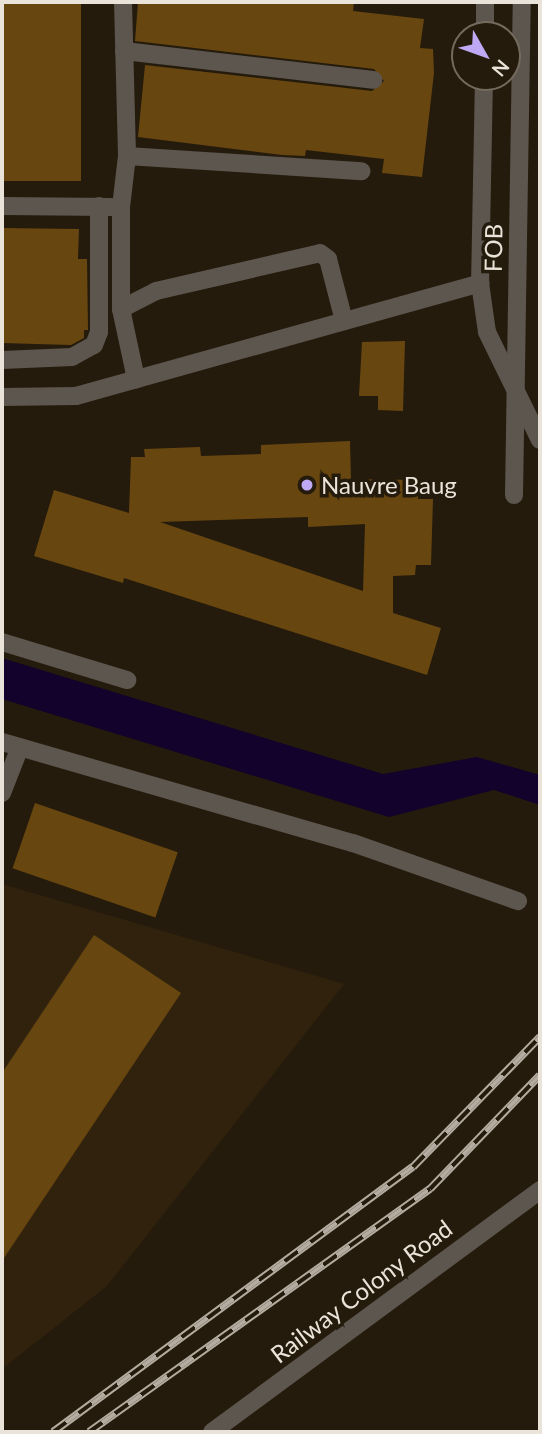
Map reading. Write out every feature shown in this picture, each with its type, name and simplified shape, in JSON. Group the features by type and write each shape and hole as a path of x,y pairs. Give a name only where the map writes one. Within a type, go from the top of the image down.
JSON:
{"street":[{"path":"123,2 127,156 121,207 121,309 136,379"},
{"path":"485,2 485,21"},
{"name":"FOB","path":"514,495 522,2"},
{"path":"124,51 373,80"},
{"path":"484,91 480,283 486,332 540,440"},
{"path":"127,156 362,171"},
{"path":"2,206 121,207"},
{"path":"2,360 72,357 94,345 99,332 99,206"},
{"path":"121,309 156,290 320,253 328,259 344,321"},
{"path":"2,397 76,396 480,283"},
{"path":"2,642 127,680"},
{"path":"2,742 353,843 518,901"},
{"path":"3,789 20,747"},
{"name":"Railway Colony Road","path":"212,1432 233,1425 540,1190"}],"shaded area":[{"path":"2,658 383,774 477,757 540,775 540,805 494,790 389,817 2,699"},
{"path":"2,884 344,984 107,1286 2,1369"}],"building":[{"path":"2,2 81,2 81,181 2,181"},
{"path":"138,2 354,2 353,11 424,19 420,48 433,49 434,73 422,177 382,173 384,159 306,150 305,156 282,155 138,137 145,65 372,91 384,81 374,69 135,41"},
{"path":"2,228 79,229 78,259 87,259 88,330 84,330 84,338 71,345 2,343"},
{"path":"405,341 403,411 378,410 378,396 359,396 362,342"},
{"path":"350,441 351,479 418,480 418,499 433,499 431,565 416,565 415,575 393,576 393,613 441,628 427,675 124,578 123,583 34,556 54,490 129,513 131,457 145,457 144,449 200,447 201,456 261,454 261,445","holes":["308,517 308,527 365,524 363,591 160,522"]},
{"path":"35,803 178,852 155,917 13,868"},
{"path":"94,935 181,993 2,1261 2,1073"}],"railway":[{"path":"53,1432 413,1167 540,1037"},
{"path":"89,1432 430,1189 540,1075"}],"place":[{"name":"Nauvre Baug","path":"307,485"}]}
